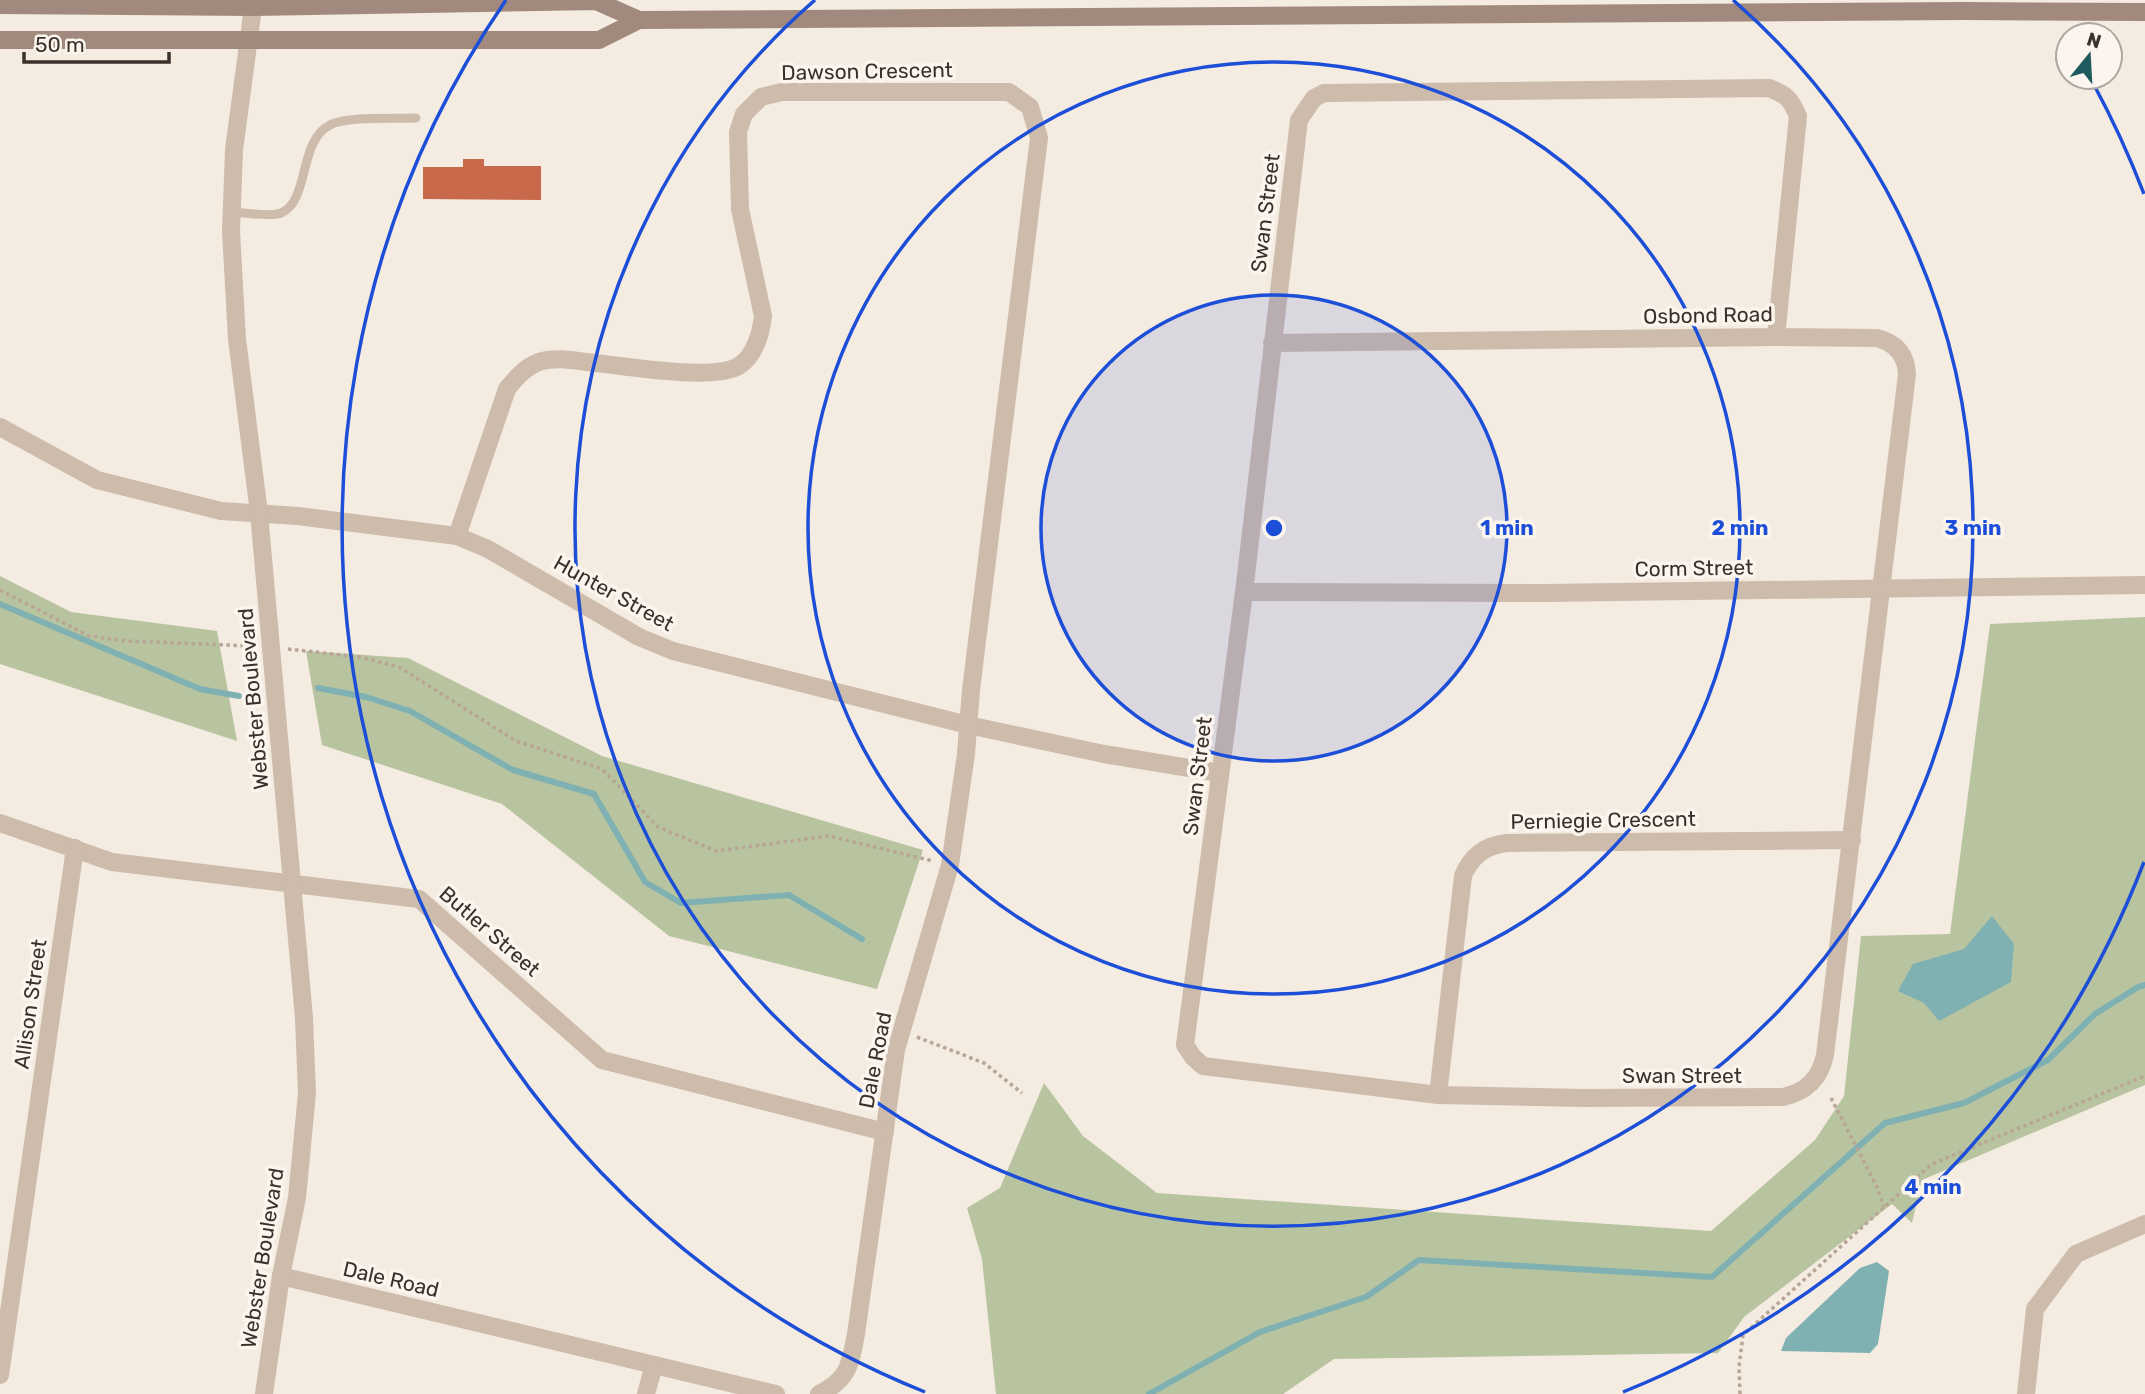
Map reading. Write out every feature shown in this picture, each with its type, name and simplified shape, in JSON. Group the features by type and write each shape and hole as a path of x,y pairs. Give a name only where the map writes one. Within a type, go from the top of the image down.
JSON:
{"main road":[{"path":"0,5 596,1 639,20 1964,5 2145,12"},
{"path":"0,40 598,40 639,20"}],"street":[{"name":"Webster Boulevard","path":"254,3 234,150 232,212 237,339 259,513 304,1018 307,1093 297,1198 281,1276 264,1394"},
{"name":"Swan Street","path":"1776,337 1798,116 1791,99 1769,88 1324,93 1314,98 1299,120 1244,592 1185,1045 1188,1051 1203,1066 1438,1096 1783,1097 1803,1090 1818,1075 1825,1055 1880,589"},
{"name":"Dawson Crescent","path":"457,536 507,389 522,372 540,362 564,359 658,370 721,372 738,366 751,351 761,333 763,316 740,209 738,132 744,114 761,97 782,92 1009,92 1030,107 1039,138 968,725"},
{"name":"Osbond Road","path":"1272,343 1877,338 1894,346 1905,359 1907,374 1880,589"},
{"name":"Hunter Street","path":"0,428 97,480 221,511 457,536 488,550 639,636 673,651 968,725 1104,754 1220,773"},
{"name":"Corm Street","path":"1244,592 1546,593 2145,585"},
{"name":"Dale Road","path":"819,1394 843,1378 850,1364 896,1050 950,865 968,725"},
{"name":"Butler Street","path":"0,822 112,862 419,899 602,1060 885,1132"},
{"name":"Perniegie Crescent","path":"1438,1096 1463,876 1472,860 1484,850 1507,843 1852,840"},
{"name":"Allison Street","path":"0,1375 75,848"},
{"path":"2026,1394 2035,1309 2076,1254 2145,1224"},
{"name":"Dale Road","path":"281,1276 776,1394"},
{"path":"646,1394 654,1365"}],"lane":[{"path":"232,212 284,212 295,200 312,144 328,126 342,121 416,118"}],"path":[{"path":"0,590 89,636 127,641 271,647 360,657 400,667 516,741 602,769 658,827 716,851 829,836 950,865"},
{"path":"902,1031 984,1063 1022,1093"},
{"path":"1740,1394 1739,1367 1743,1335 1932,1164 2145,1076"},
{"path":"1831,1098 1863,1159 1884,1207"}],"green space":[{"path":"0,576 71,612 217,631 237,741 0,664"},
{"path":"2145,617 2145,1085 1922,1180 1912,1223 1892,1204 1744,1317 1718,1353 1334,1359 1283,1394 996,1394 982,1259 967,1208 1000,1188 1044,1083 1083,1136 1157,1193 1711,1231 1815,1140 1844,1096 1861,936 1950,934 1990,624"},
{"path":"306,651 408,658 602,756 923,850 877,989 669,936 502,804 322,745"}],"water":[{"path":"1992,916 2014,944 2011,982 1939,1021 1924,1003 1898,991 1913,964 1964,949"},
{"path":"1877,1262 1889,1271 1878,1344 1870,1353 1781,1351 1786,1338 1860,1268"}],"building":[{"path":"463,159 484,159 484,166 541,166 541,200 423,199 423,167 463,167"}],"waterway":[{"path":"0,604 200,689 239,696"},
{"path":"318,688 366,697 410,711 513,770 594,794 645,882 681,903 789,895 862,939"},
{"path":"1149,1394 1260,1332 1366,1297 1419,1260 1712,1277 1885,1123 1964,1103 2048,1060 2095,1014 2145,985"}]}
